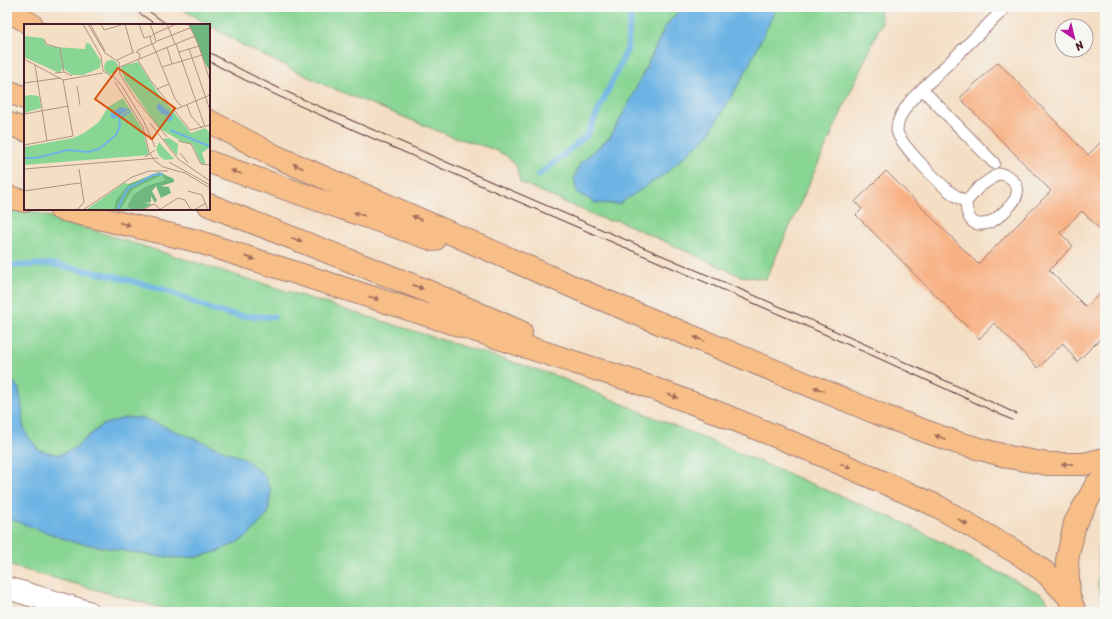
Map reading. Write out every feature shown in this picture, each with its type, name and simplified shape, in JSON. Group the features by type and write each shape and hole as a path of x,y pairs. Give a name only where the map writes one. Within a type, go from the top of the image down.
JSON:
{"highway":[{"path":"7,9 30,24"},
{"path":"7,91 24,98"},
{"path":"7,123 24,130"},
{"path":"210,123 275,156 594,296 884,416 955,442 1008,457 1048,464 1084,464 1105,459"},
{"path":"210,162 594,296"},
{"path":"7,197 24,201"},
{"path":"210,205 427,291 636,382"},
{"path":"64,210 193,240 636,382 706,408 810,450 937,506 1020,554 1045,572 1072,604"},
{"path":"1072,604 1067,560 1075,523 1096,485 1105,477"}],"street":[{"path":"7,588 88,612"}],"lane":[{"path":"966,202 953,195 907,148 898,136 898,120 911,100 1006,7"},
{"path":"922,89 994,163"},
{"path":"998,174 1005,174 1012,178 1017,185 1018,194 1012,204 1001,215 989,223 980,225 972,222 967,213 966,202 979,187 998,174"}],"green space":[{"path":"179,7 879,7 882,22 766,279 741,276 617,220 608,221 557,199 520,182 516,165 505,155 493,149 448,135 327,86 244,46 210,26 210,24 207,24"},
{"path":"7,207 28,210 554,375 902,522 1045,596 1051,612 176,612 7,565"},
{"path":"1105,533 1105,607 1098,586 1099,551"}],"water":[{"path":"682,7 777,7 744,75 709,134 666,173 619,204 596,203 577,193 574,178 580,163 610,137 628,105 665,27"},
{"path":"7,375 19,389 23,425 27,435 39,450 59,455 73,449 102,425 124,418 143,418 245,459 264,475 271,490 268,514 246,538 219,551 198,557 175,558 148,555 73,542 7,518"}],"building":[{"path":"998,62 1088,155 1105,138 1105,235 1082,211 1060,233 1073,246 1049,270 1086,307 1105,289 1105,334 1077,362 1063,343 1038,368 994,323 979,339 856,215 862,209 855,202 886,171 978,264 1051,191 960,98"}],"waterway":[{"path":"539,175 587,135 627,50 632,7"},
{"path":"7,266 51,264 114,276 168,291 215,311 241,316 274,317"}],"tram line":[{"path":"131,7 155,24"},
{"path":"143,7 167,24"},
{"path":"210,53 298,97 821,325 1017,414"},
{"path":"210,62 304,108 881,359 1012,420"}]}
